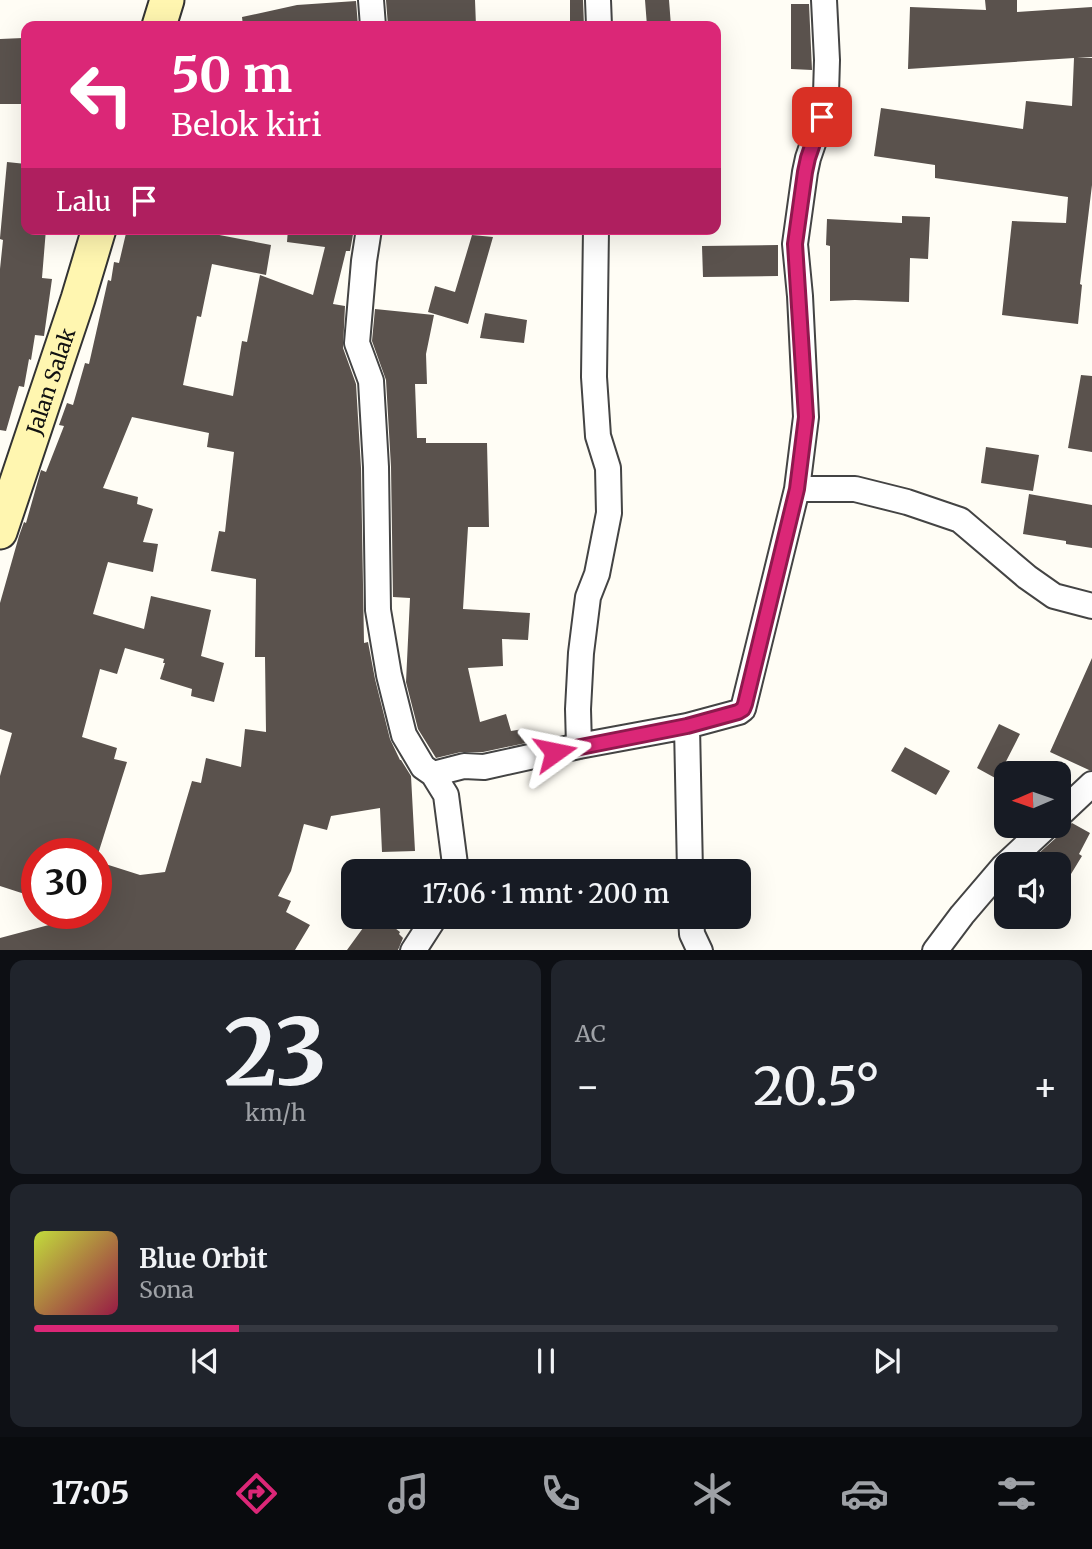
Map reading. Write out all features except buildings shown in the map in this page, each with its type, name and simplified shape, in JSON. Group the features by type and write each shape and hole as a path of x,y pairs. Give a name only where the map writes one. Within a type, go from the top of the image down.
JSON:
{"main road":[{"path":"161,21 167,0"},
{"name":"Jalan Salak","path":"0,532 97,235"}],"street":[{"path":"371,0 373,21"},
{"path":"598,0 599,21"},
{"path":"433,774 464,766 484,768 579,746 687,726 743,709 797,489 806,417 795,244 805,172 822,117 826,94 824,0"},
{"path":"368,235 357,343 371,380 376,467 378,610 388,675 404,735 423,767 433,774 446,795 454,859"},
{"path":"579,746 581,653 588,597 597,575 609,513 608,468 598,436 594,377 596,235"},
{"path":"797,489 855,489 907,502 960,520 1027,577 1054,596 1092,606"},
{"path":"687,726 690,859"},
{"path":"1071,804 1092,784"},
{"path":"935,950 1003,867 1034,838"},
{"path":"413,950 427,929"},
{"path":"691,929 699,950"}],"route":[{"path":"555,752 687,726 743,709 797,489 806,417 795,244 805,172 822,117"}]}
